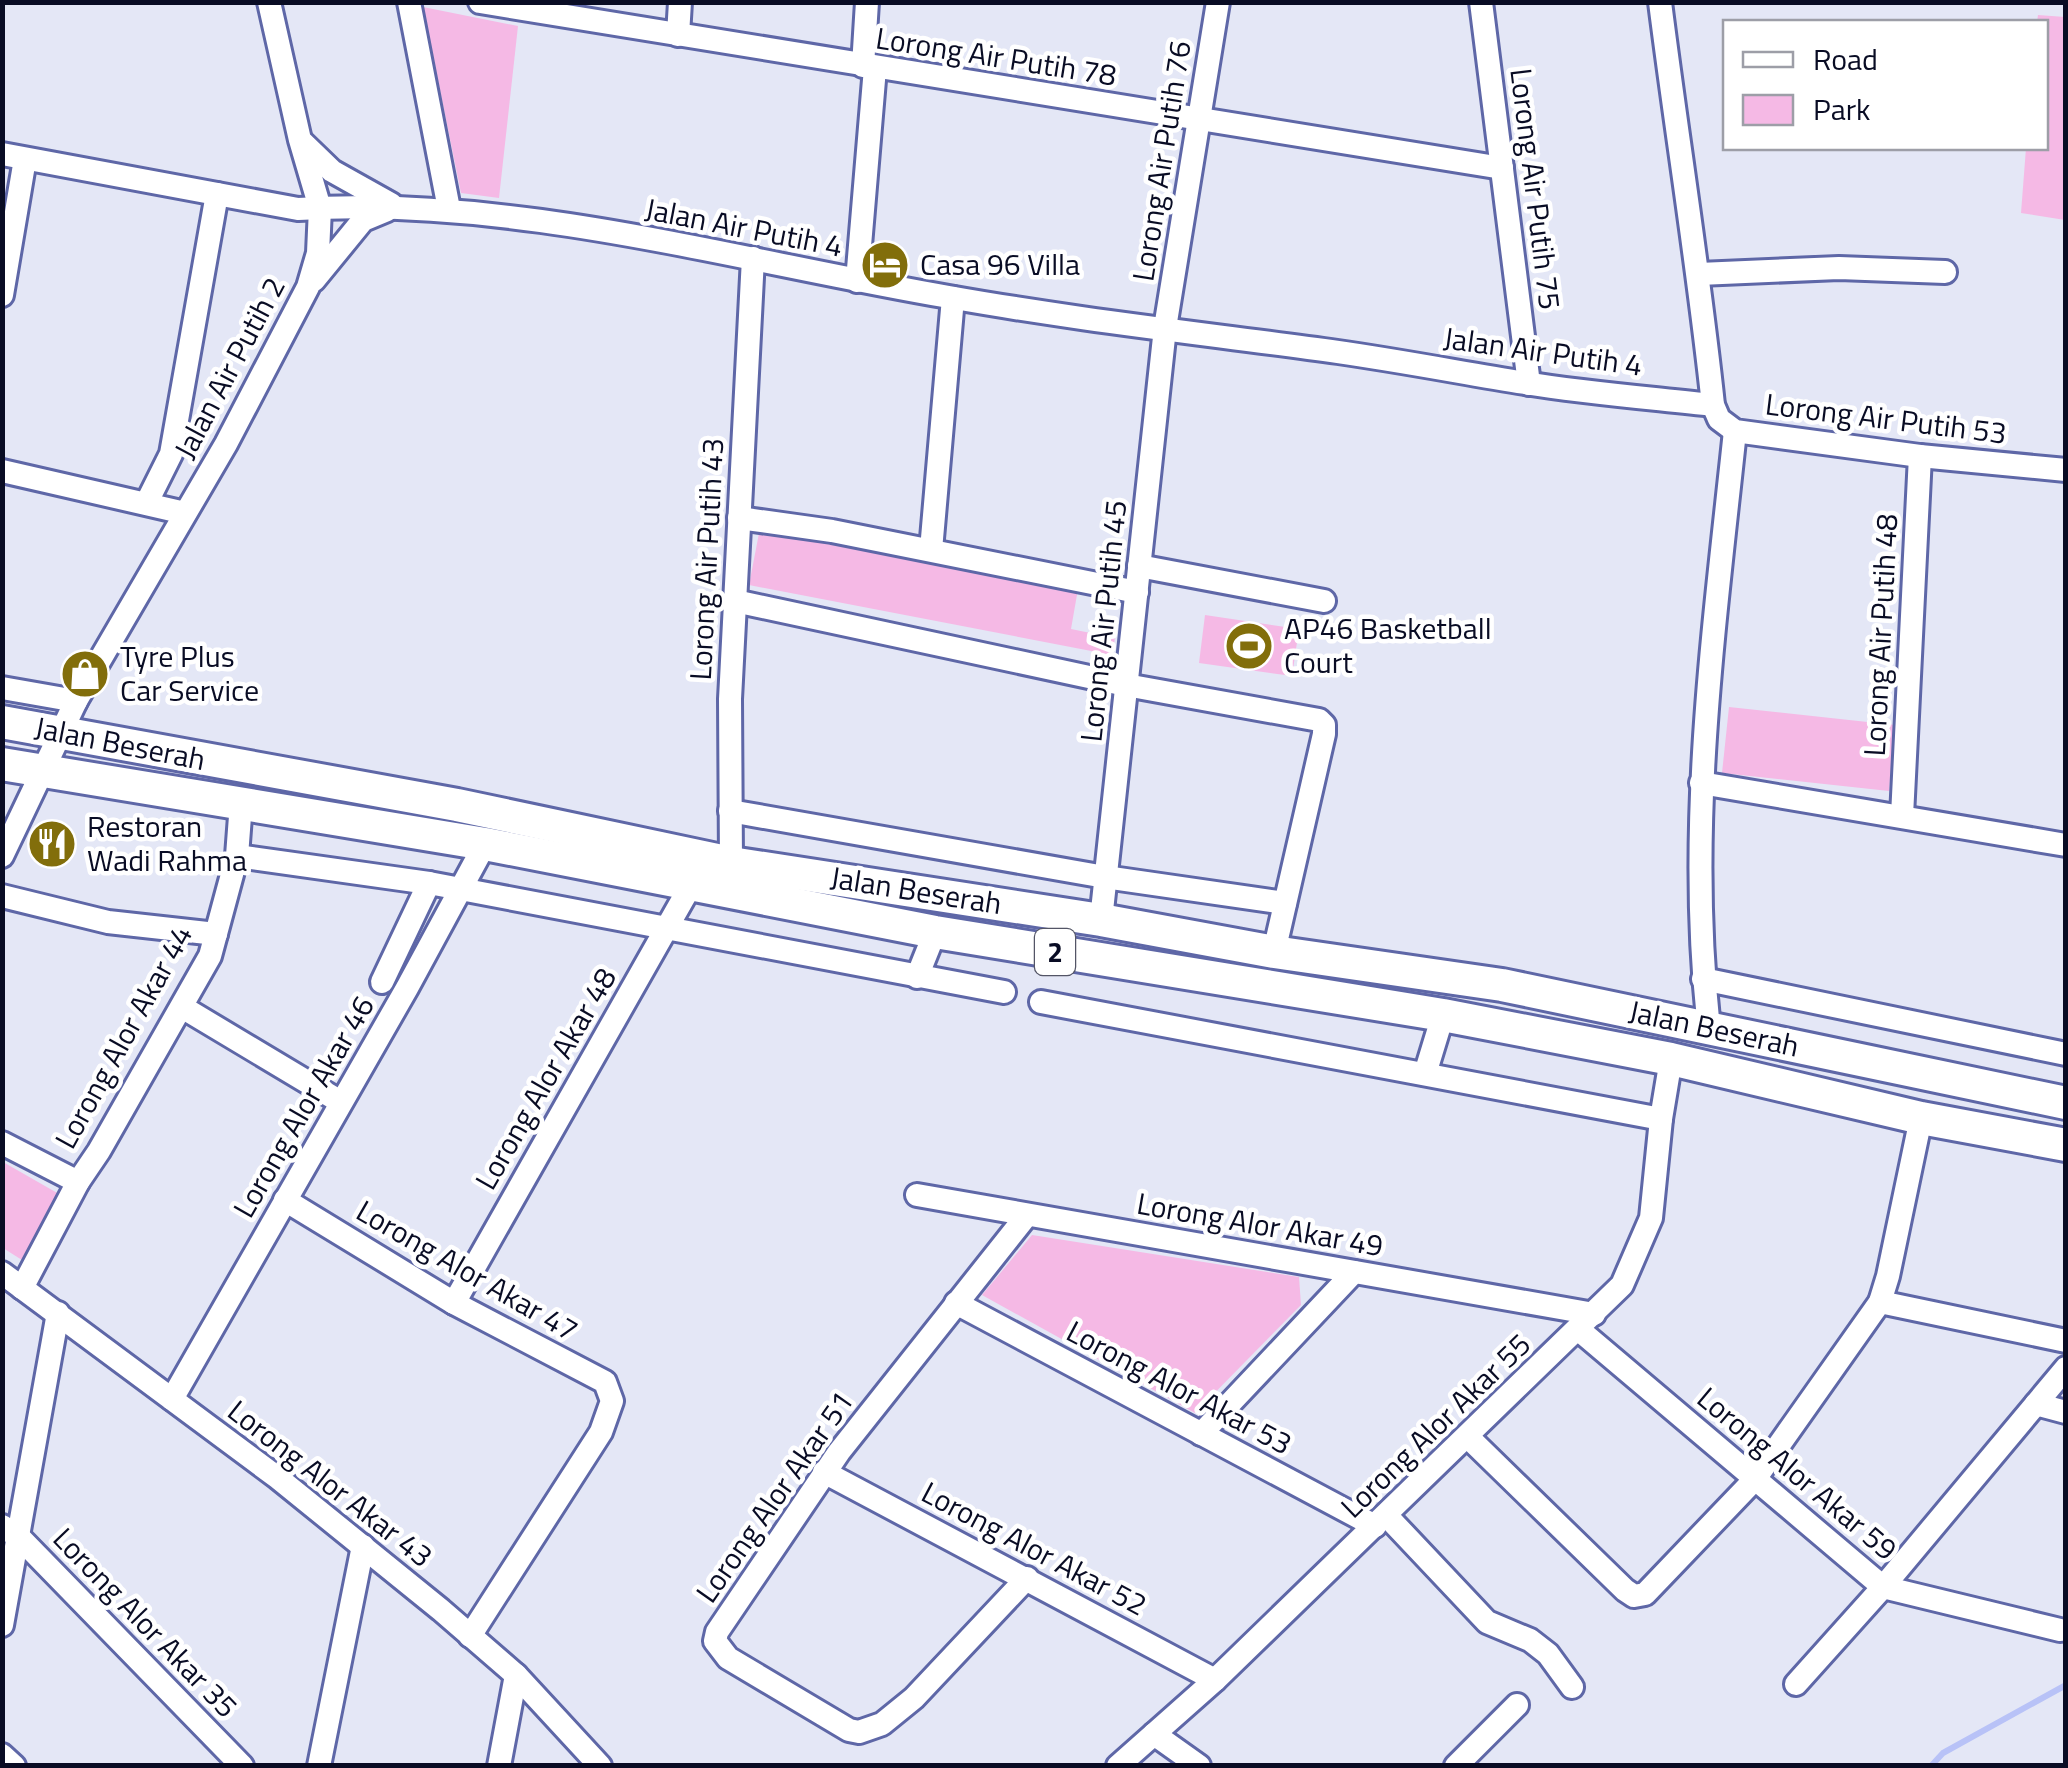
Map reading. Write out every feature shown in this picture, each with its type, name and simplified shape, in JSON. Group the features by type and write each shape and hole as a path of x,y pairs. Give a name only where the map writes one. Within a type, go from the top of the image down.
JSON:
{"highway":[{"name":"Jalan Beserah","path":"2,722 456,805 731,863 1502,986 2066,1103"},
{"name":"Jalan Beserah","path":"2,764 485,844 935,932 1443,1015 1671,1059 1921,1118 2066,1145"}],"street":[{"name":"Jalan Air Putih 2","path":"2,856 76,701 226,444 308,287 318,253 320,208 300,140 270,2"},
{"path":"410,2 449,209"},
{"name":"Lorong Air Putih 78","path":"480,2 1502,168"},
{"path":"678,36 680,2"},
{"path":"857,281 869,67 867,2"},
{"name":"Lorong Air Putih 76","path":"1165,328 1218,2"},
{"name":"Lorong Air Putih 75","path":"1481,2 1529,384"},
{"path":"1660,2 1699,274 1713,406"},
{"path":"300,140 332,171 394,206"},
{"path":"2,295 14,156"},
{"name":"Jalan Air Putih 4","path":"14,156 298,209 394,206 518,218 753,258 954,298 1365,356 1529,384 1713,406"},
{"path":"147,502 171,454 217,194"},
{"path":"308,287 363,220 394,206"},
{"name":"Lorong Air Putih 43","path":"731,863 730,698 753,258"},
{"path":"1699,274 1838,268 1945,272"},
{"path":"931,550 954,298"},
{"name":"Lorong Air Putih 45","path":"1100,920 1165,328"},
{"name":"Lorong Air Putih 53","path":"1713,406 1719,419 1736,431 1920,456 2066,470"},
{"path":"1709,1028 1698,863 1701,783 1736,431"},
{"name":"Lorong Air Putih 48","path":"1902,816 1920,456"},
{"path":"2,472 186,513"},
{"path":"740,518 931,550 1136,592"},
{"path":"1140,566 1324,600"},
{"path":"735,601 1126,685 1307,716 1324,725 1274,952"},
{"path":"2,688 76,701"},
{"path":"1701,783 2066,846"},
{"name":"Lorong Alor Akar 44","path":"22,1288 78,1182 210,956 237,856 240,803"},
{"path":"730,811 1105,877 1285,903"},
{"name":"Lorong Alor Akar 46","path":"172,1398 485,844"},
{"path":"237,856 429,883 1004,992"},
{"path":"382,982 429,883"},
{"name":"Lorong Alor Akar 48","path":"454,1303 691,884"},
{"path":"2,896 108,922 216,934"},
{"path":"918,976 935,932"},
{"path":"1703,979 2066,1054"},
{"path":"1042,1002 1661,1119"},
{"path":"182,1006 340,1101"},
{"path":"1426,1074 1443,1015"},
{"name":"Lorong Alor Akar 55","path":"1118,1766 1215,1680 1622,1285 1651,1218 1671,1059"},
{"path":"1468,1436 1634,1596 1645,1594 1755,1479 1880,1302 1921,1118"},
{"path":"2,1143 78,1182"},
{"name":"Lorong Alor Akar 49","path":"917,1195 1354,1272 1586,1322"},
{"name":"Lorong Alor Akar 47","path":"284,1200 454,1303 604,1382 612,1401 601,1432 470,1636"},
{"name":"Lorong Alor Akar 51","path":"1027,1215 824,1472 718,1632 716,1641 728,1658 849,1730 859,1732 882,1724 914,1698 1027,1578"},
{"path":"1200,1434 1354,1272"},
{"name":"Lorong Alor Akar 43","path":"2,1273 363,1546 516,1675 600,1766"},
{"path":"1880,1302 2066,1342"},
{"name":"Lorong Alor Akar 53","path":"956,1303 1200,1434 1381,1521 1487,1622 1530,1640 1548,1654 1572,1687"},
{"path":"2,1624 11,1532 58,1313"},
{"name":"Lorong Alor Akar 59","path":"1586,1322 1755,1479 1883,1587 2060,1630"},
{"path":"1796,1684 1883,1587 2066,1368"},
{"path":"2036,1404 2066,1412"},
{"name":"Lorong Alor Akar 52","path":"824,1472 1215,1680"},
{"name":"Lorong Alor Akar 35","path":"11,1532 242,1766"},
{"path":"319,1766 363,1546"},
{"path":"499,1766 516,1675"},
{"path":"1456,1766 1517,1706"},
{"path":"1154,1734 1199,1766"},
{"path":"2,1755 14,1766"}],"green space":[{"path":"423,7 518,26 499,198 461,193"},
{"path":"2038,15 2065,17 2065,220 2021,213 2026,150 2048,150 2048,20 2037,20"},
{"path":"760,528 1078,589 1071,629 1115,638 1112,655 749,585"},
{"name":"AP46 Basketball Court","path":"1205,615 1299,629 1292,676 1199,663"},
{"path":"1729,707 1895,725 1889,791 1722,773"},
{"path":"3,1162 59,1194 22,1260 3,1248"},
{"path":"1032,1235 1299,1277 1301,1305 1195,1413 982,1295"}],"waterway":[{"path":"1931,1766 1943,1753 2066,1685"}],"place":[{"name":"Casa 96 Villa","path":"885,265"},
{"name":"AP46 Basketball Court","path":"1249,646"},
{"name":"Tyre Plus Car Service","path":"85,674"},
{"name":"Restoran Wadi Rahma","path":"52,844"}]}
